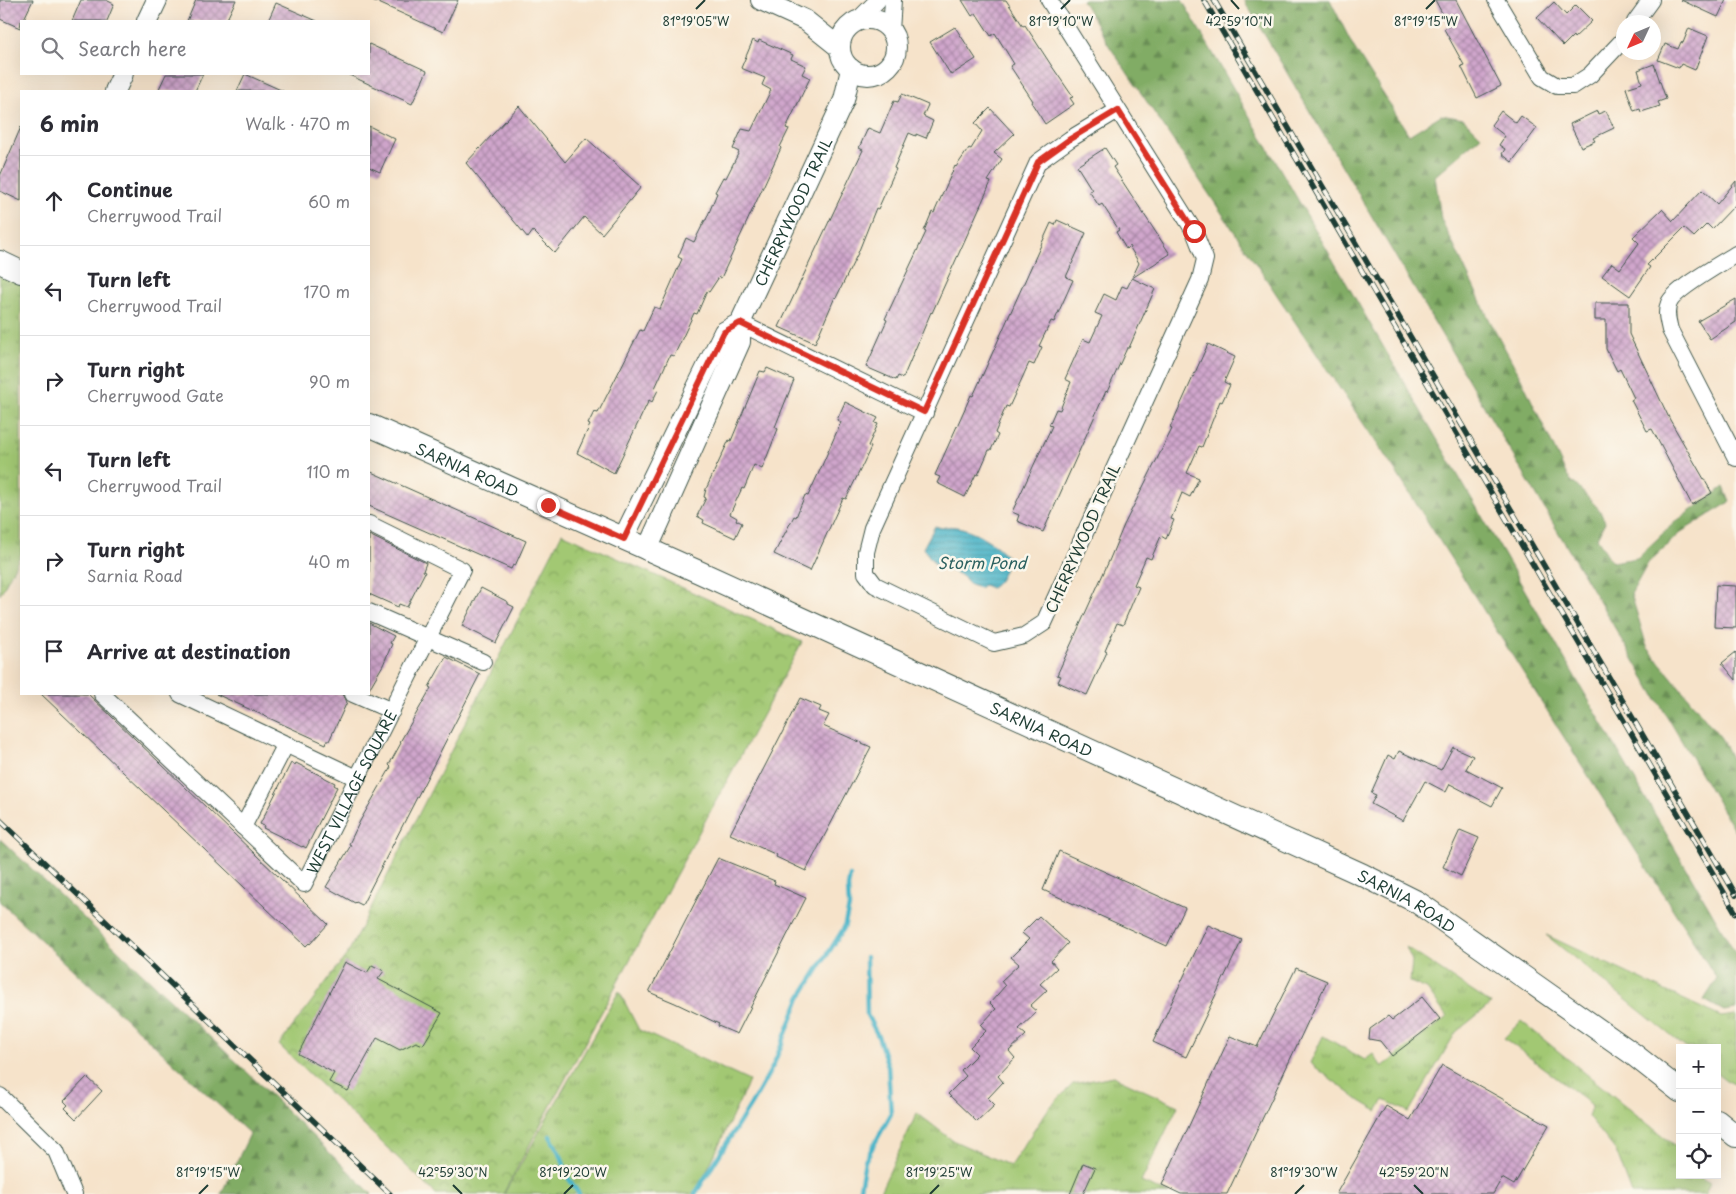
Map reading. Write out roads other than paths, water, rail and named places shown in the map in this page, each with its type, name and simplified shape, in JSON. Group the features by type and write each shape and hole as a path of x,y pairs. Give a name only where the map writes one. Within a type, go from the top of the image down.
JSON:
{"main road":[{"path":"0,262 20,272"},
{"name":"SARNIA ROAD","path":"370,425 1234,816 1417,902 1633,1054 1677,1089"},
{"path":"1721,1124 1736,1136"}],"street":[{"path":"147,20 157,0"},
{"path":"761,0 805,20 840,48"},
{"path":"805,20 853,23 865,19 875,20 884,24 891,31 895,40 896,50 893,59 885,69 874,74 859,72 843,60 840,48 842,36 853,23 878,0"},
{"path":"891,31 893,0"},
{"name":"CHERRYWOOD TRAIL","path":"1049,0 1194,231 1205,259 1200,280 1044,622 1024,636 994,643 875,585 866,573 866,552 872,528 1038,162 1070,139 1118,110"},
{"path":"1496,0 1542,77 1557,86 1573,86 1590,74 1616,47"},
{"path":"1640,15 1651,0"},
{"name":"CHERRYWOOD TRAIL","path":"647,550 740,342 740,323 844,100 859,72"},
{"path":"115,90 123,75"},
{"path":"1736,254 1688,285 1670,301 1667,313 1670,330 1736,458"},
{"path":"740,323 924,412"},
{"name":"CHERRYWOOD TRAIL","path":"624,539 724,332 740,323"},
{"name":"WEST VILLAGE SQUARE","path":"103,695 304,884 462,570 370,524"},
{"path":"370,612 483,662"},
{"path":"182,695 357,778"},
{"path":"355,695 392,711"},
{"path":"243,827 286,744"},
{"path":"0,1096 56,1151 74,1194"}],"water":[{"name":"Storm Pond","path":"935,526 942,528 950,526 959,527 978,534 996,546 1008,559 998,582 991,588 984,585 980,588 970,585 964,577 934,563 923,548"}],"waterway":[{"path":"695,1194 758,1093 773,1066 800,998 844,928 849,907 848,887 850,876"},
{"path":"860,1194 865,1161 891,1114 888,1066 878,1036 867,1015 866,957"},
{"path":"550,1136 562,1158 567,1176 579,1194"}],"railway":[{"path":"1204,0 1736,913"},
{"path":"1214,0 1736,895"},
{"path":"0,820 390,1194"}]}
